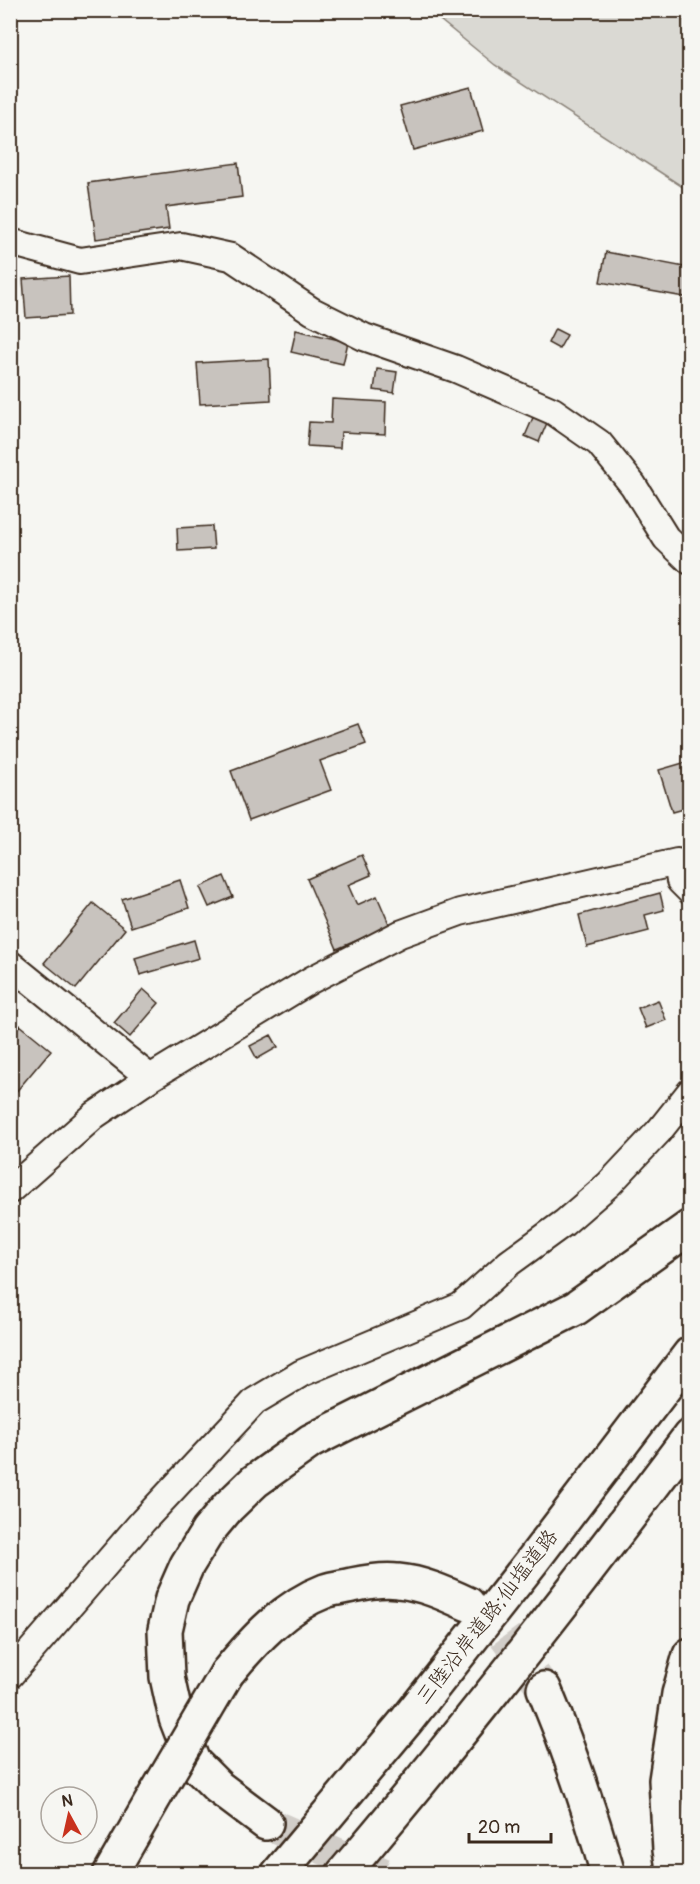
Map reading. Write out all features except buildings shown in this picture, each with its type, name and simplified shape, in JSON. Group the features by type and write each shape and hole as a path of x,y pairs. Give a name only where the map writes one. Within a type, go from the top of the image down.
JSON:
{"highway":[{"path":"266,1823 218,1787 193,1762 176,1718 167,1677 165,1630 172,1599 186,1565 208,1531 228,1507 255,1481 311,1441 576,1308 690,1227"},
{"name":"三陸沿岸道路;仙塩道路","path":"278,1874 414,1710 533,1560 690,1354"},
{"path":"344,1874 594,1564 690,1436"},
{"path":"110,1874 227,1672 246,1649 274,1622 296,1606 325,1591 363,1583 398,1581 433,1589 468,1604"},
{"path":"674,1874 670,1850 666,1780 679,1694 690,1655"},
{"path":"544,1689 592,1817 608,1874"}],"street":[{"path":"10,242 80,261 181,246 231,257 312,311 364,337 456,369 553,411 599,443 633,485 666,538 690,561"},
{"path":"10,1190 95,1114 311,980 400,934 460,912 683,860 680,881 690,891"},
{"path":"10,964 150,1078"},
{"path":"10,1675 143,1521 255,1401 302,1373 461,1306 509,1263 564,1223 609,1184 659,1131 690,1092"}],"shaded area":[{"path":"429,11 689,11 689,191 495,65"}],"tunnel":[{"path":"468,1604 498,1626 544,1689"},
{"path":"266,1823 383,1874"}]}
